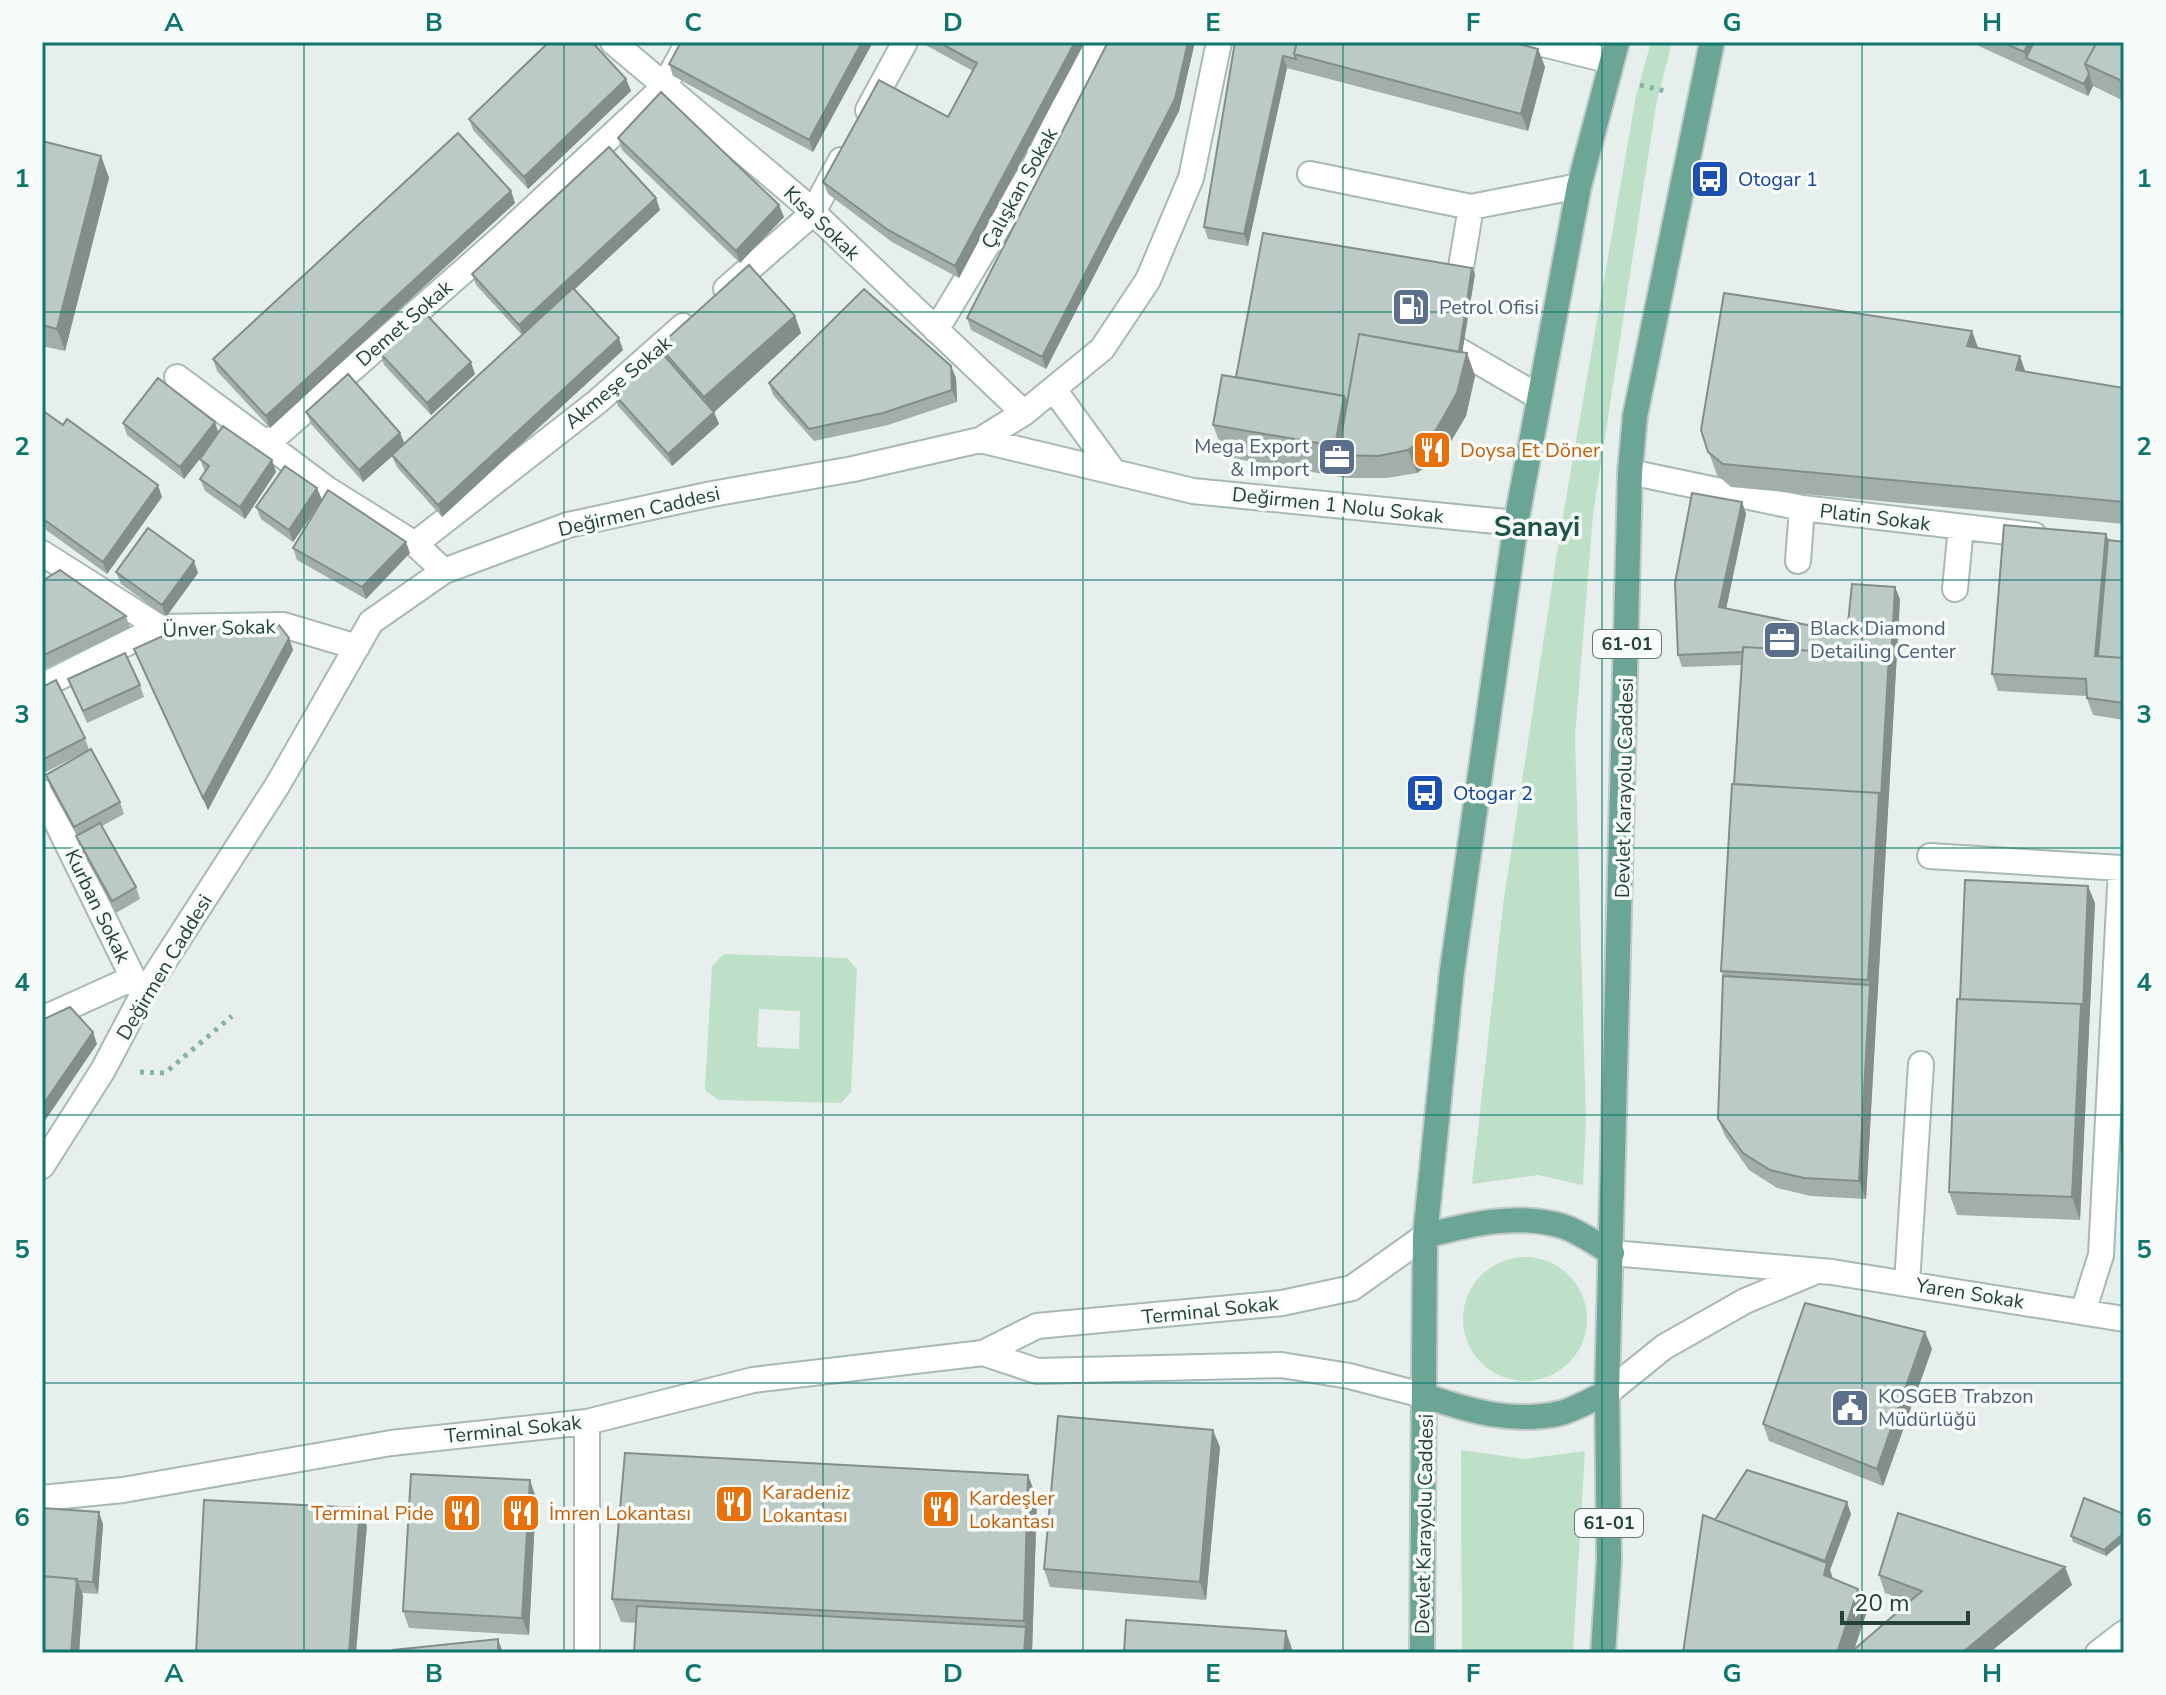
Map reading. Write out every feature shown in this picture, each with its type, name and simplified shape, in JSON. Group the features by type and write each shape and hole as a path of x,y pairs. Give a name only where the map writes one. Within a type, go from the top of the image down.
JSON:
{"main road":[{"name":"Devlet Karayolu Caddesi","path":"1603,1653 1609,1561 1607,1393 1630,472 1635,416 1712,42"},
{"name":"Devlet Karayolu Caddesi","path":"1422,1653 1425,1236 1452,971 1516,523 1579,186 1612,60"},
{"path":"1425,1236 1466,1225 1521,1220 1564,1227 1612,1253"},
{"name":"Devlet Karayolu Caddesi","path":"1426,1396 1472,1412 1514,1417 1561,1412 1607,1393"}],"street":[{"name":"Kısa Sokak","path":"613,42 799,199 1024,413"},
{"name":"Demet Sokak","path":"267,444 500,239 664,87 688,42"},
{"name":"Akmeşe Sokak","path":"415,544 597,402 812,214 905,42"},
{"name":"Çalışkan Sokak","path":"936,330 1034,167 1095,42"},
{"name":"Değirmen Caddesi","path":"42,1166 103,1070 138,986 277,786 371,622 444,571 568,525 712,494 853,469 980,440 1024,413 1055,391 1102,349 1148,280 1191,178 1219,42"},
{"path":"1535,42 1612,60"},
{"path":"1310,174 1471,207 1579,186"},
{"path":"1471,207 1448,344 1539,397"},
{"path":"177,377 327,489 415,544 444,571"},
{"path":"1055,391 1114,472"},
{"name":"Değirmen 1 Nolu Sokak","path":"980,440 1193,491 1516,523"},
{"name":"Platin Sokak","path":"1630,472 1802,508 2065,538"},
{"path":"1798,561 1802,508"},
{"path":"1955,589 1961,527"},
{"path":"42,553 159,627"},
{"name":"Ünver Sokak","path":"42,686 159,627 283,625 357,647"},
{"name":"Kurban Sokak","path":"42,792 138,986"},
{"path":"1930,856 2121,868 2101,1255 2083,1312"},
{"path":"42,1019 138,986"},
{"path":"1907,1283 1921,1064"},
{"name":"Terminal Sokak","path":"42,1498 123,1490 391,1443 587,1422 753,1380 983,1353 1037,1326 1282,1303 1352,1288 1425,1236"},
{"name":"Yaren Sokak","path":"1612,1253 1907,1283 2124,1319"},
{"name":"Yaren Sokak","path":"1607,1393 1664,1347 1745,1301 1815,1272"},
{"name":"Terminal Sokak","path":"983,1353 1037,1371 1281,1365 1349,1376 1426,1396"},
{"path":"587,1422 587,1653"},
{"path":"2098,1653 2124,1633"}],"path":[{"path":"1612,60 1698,99"},
{"path":"165,1073 232,1016"}],"green space":[{"path":"1651,42 1672,42 1656,105 1593,515 1575,736 1586,1120 1583,1185 1538,1175 1472,1184 1503,905 1560,533 1636,96"},
{"path":"724,954 847,958 857,969 851,1092 841,1103 718,1100 705,1090 712,966","holes":["759,1009 800,1011 799,1049 757,1047"]},
{"path":"1525,1257 1549,1262 1569,1275 1582,1295 1587,1319 1582,1343 1569,1363 1549,1376 1525,1381 1501,1376 1481,1363 1468,1343 1463,1319 1468,1295 1481,1275 1501,1262"},
{"path":"1461,1450 1525,1459 1585,1451 1573,1653 1462,1653"}],"building":[{"path":"549,42 592,42 626,79 524,177 469,119"},
{"path":"681,42 862,42 809,140 669,64"},
{"path":"938,42 1075,42 955,266 888,230 823,182 879,80 948,117 977,63"},
{"path":"1108,42 1188,42 1175,99 1042,357 967,318"},
{"path":"1235,42 1297,42 1296,59 1283,56 1244,234 1204,227"},
{"path":"1297,42 1512,42 1538,49 1521,114 1294,54"},
{"path":"2002,42 2029,42 2024,52"},
{"path":"2034,42 2097,42 2085,64 2089,74 2084,84 2026,58"},
{"path":"2097,42 2124,42 2124,82 2085,64"},
{"path":"661,92 779,205 736,251 618,138"},
{"path":"458,133 511,191 266,416 213,359"},
{"path":"42,141 101,156 57,329 42,325"},
{"path":"609,147 656,198 519,325 472,274"},
{"path":"1263,233 1472,268 1459,352 1359,334 1347,404 1344,396 1236,377"},
{"path":"749,265 795,316 704,397 659,346"},
{"path":"573,288 619,338 438,505 392,455"},
{"path":"864,289 951,366 952,390 883,413 809,429 769,383"},
{"path":"1724,293 1972,331 1967,346 2020,356 2016,370 2124,388 2124,502 1723,464 1708,452 1701,430"},
{"path":"424,312 471,362 427,403 380,353"},
{"path":"1359,334 1467,353 1457,393 1436,430 1408,450 1378,456 1338,455"},
{"path":"661,352 714,412 668,454 614,394"},
{"path":"348,374 400,433 359,470 306,412"},
{"path":"1222,375 1344,396 1335,446 1213,425"},
{"path":"158,378 215,422 180,467 123,423"},
{"path":"42,410 63,425 67,419 158,485 103,562 42,518"},
{"path":"223,426 272,460 240,507 200,479 209,466 200,459"},
{"path":"285,466 317,488 289,530 256,507"},
{"path":"328,490 406,542 362,587 293,548"},
{"path":"1692,493 1742,502 1719,607 1847,633 1852,584 1895,587 1891,661 1889,655 1743,647 1743,652 1678,655 1675,583"},
{"path":"2004,525 2106,534 2095,656 2124,658 2124,703 2087,698 2086,679 1992,674"},
{"path":"148,528 194,561 162,605 116,572"},
{"path":"2108,540 2124,542 2124,658 2098,656"},
{"path":"60,570 126,616 42,656 42,581"},
{"path":"279,625 289,638 203,798 134,649 176,630"},
{"path":"1743,647 1889,655 1881,798 1879,793 1734,784"},
{"path":"125,653 140,685 83,711 68,679"},
{"path":"56,680 85,738 42,760 42,687"},
{"path":"91,749 120,802 74,827 46,775"},
{"path":"1732,784 1879,793 1868,980 1721,971"},
{"path":"100,823 136,887 112,901 76,836"},
{"path":"1965,880 2088,886 2083,1009 2081,1004 1960,999"},
{"path":"1723,976 1870,985 1859,1181 1804,1178 1770,1170 1743,1153 1718,1119"},
{"path":"1957,999 2081,1004 2072,1197 1949,1192"},
{"path":"70,1007 93,1032 42,1106 42,1020"},
{"path":"1805,1303 1925,1332 1877,1469 1763,1424"},
{"path":"1058,1416 1213,1430 1200,1582 1044,1569"},
{"path":"625,1453 1028,1475 1024,1621 612,1599"},
{"path":"1747,1470 1847,1502 1825,1561 1715,1520"},
{"path":"411,1474 530,1480 522,1618 403,1611"},
{"path":"2084,1498 2124,1514 2124,1533 2104,1550 2071,1536"},
{"path":"204,1500 360,1508 349,1653 196,1653"},
{"path":"42,1508 99,1512 93,1582 42,1576"},
{"path":"1898,1513 2065,1567 1962,1653 1850,1653 1922,1591 1879,1575"},
{"path":"1703,1515 1827,1563 1824,1575 1858,1589 1837,1653 1683,1653"},
{"path":"42,1576 77,1579 71,1653 42,1653"},
{"path":"637,1606 1026,1627 1024,1653 634,1653"},
{"path":"1126,1620 1286,1631 1284,1653 1124,1653"},
{"path":"498,1639 498,1653 388,1653 393,1650"}],"place":[{"name":"Otogar 1","path":"1710,179"},
{"name":"Petrol Ofisi","path":"1411,307"},
{"name":"Doysa Et Döner","path":"1432,450"},
{"name":"Mega Export & Import","path":"1337,457"},
{"name":"Black Diamond Detailing Center","path":"1782,640"},
{"name":"Otogar 2","path":"1425,793"},
{"name":"KOSGEB Trabzon Müdürlüğü","path":"1850,1408"},
{"name":"Karadeniz Lokantası","path":"734,1504"},
{"name":"Kardeşler Lokantası","path":"941,1509"},
{"name":"Terminal Pide","path":"462,1513"},
{"name":"İmren Lokantası","path":"521,1513"}],"district":[{"name":"Sanayi","path":"1537,526"}]}
